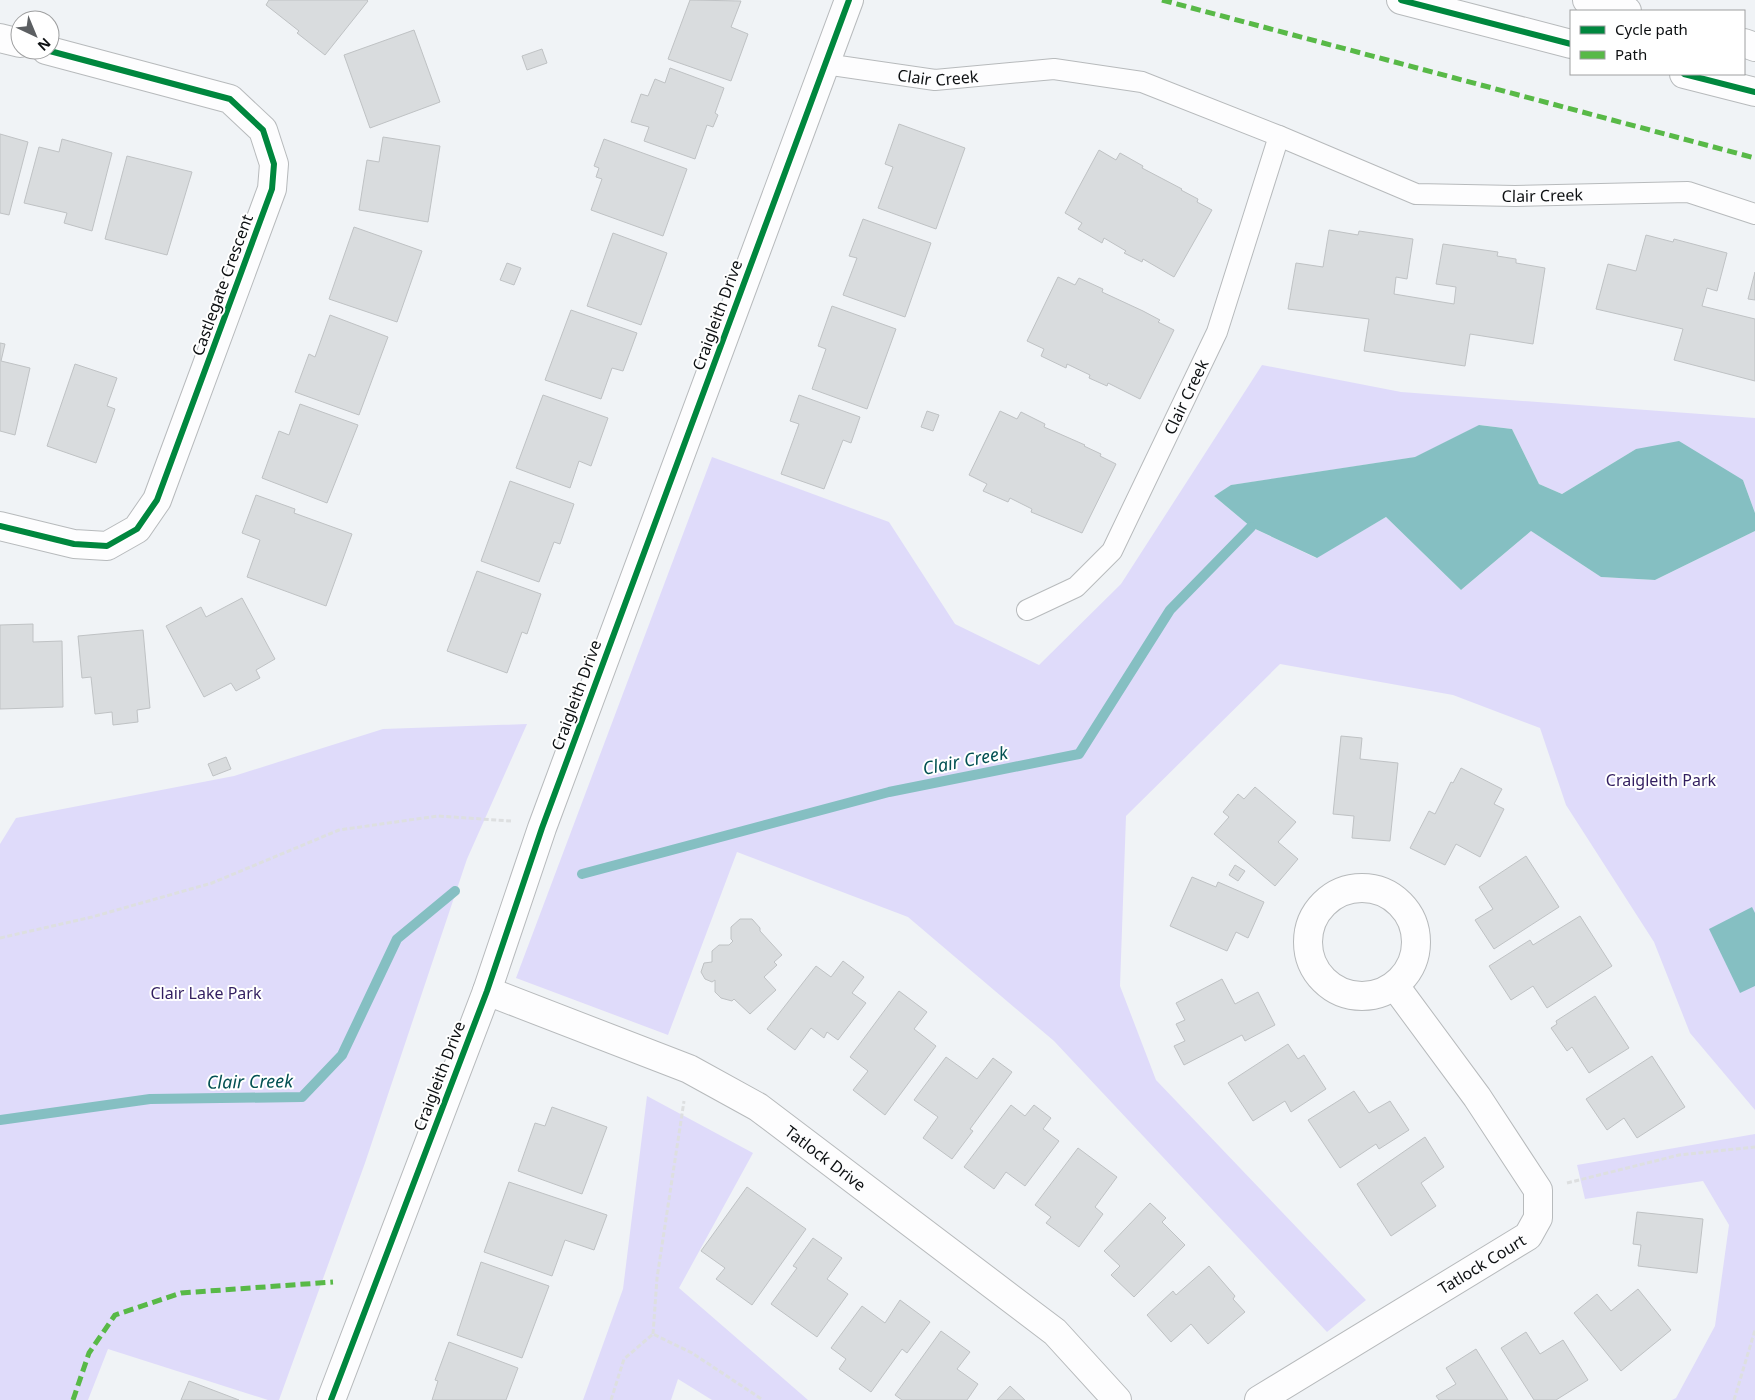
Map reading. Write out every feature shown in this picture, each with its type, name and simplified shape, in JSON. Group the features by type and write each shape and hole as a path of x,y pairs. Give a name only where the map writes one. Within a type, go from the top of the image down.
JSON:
{"street":[{"name":"Craigleith Drive","path":"330,1400 487,991 542,828 849,0"},
{"path":"1401,0 1570,44"},
{"path":"1586,0 1623,10"},
{"name":"Castlegate Crescent","path":"0,526 74,544 107,546 137,530 157,500 272,189 274,164 263,130 230,99 60,54"},
{"path":"1688,75 1755,92"},
{"path":"1395,986 1477,1097 1538,1190"},
{"name":"Tatlock Drive","path":"487,991 689,1069 758,1107 1055,1332 1117,1400"},
{"name":"Tatlock Court","path":"1259,1400 1528,1236 1538,1218 1538,1190"}],"lane":[{"name":"Clair Creek","path":"825,64 936,80 1054,69 1142,82 1279,136 1416,194 1514,196 1688,192 1755,214"},
{"name":"Clair Creek","path":"1027,610 1076,587 1112,551 1217,332 1279,136"}],"path":[{"path":"0,938 92,917 212,882 339,830 438,816 503,819 542,828"},
{"path":"611,1400 624,1359 653,1334 657,1278 689,1069"},
{"path":"1538,1190 1679,1155 1755,1147"},
{"path":"1734,1400 1755,1330"},
{"path":"653,1334 692,1353 763,1400"}],"green space":[{"name":"Craigleith Park","path":"1262,365 1401,392 1755,418 1755,513 1743,480 1636,449 1562,494 1539,484 1512,429 1480,425 1416,457 1232,485 1214,496 1251,527 1316,558 1386,517 1461,590 1531,531 1601,577 1655,580 1755,531 1755,1110 1690,1033 1654,942 1566,805 1540,728 1453,695 1280,664 1126,816 1120,986 1156,1080 1366,1300 1327,1332 1054,1041 908,917 737,852 668,1035 516,978 712,457 889,522 955,624 1039,665 1121,584"},
{"name":"Clair Lake Park","path":"527,724 467,859 365,1163 279,1400 268,1400 108,1349 88,1400 0,1400 0,844 16,818 234,776 383,729"},
{"path":"647,1096 753,1153 679,1288 808,1400 712,1400 678,1379 671,1400 583,1400 623,1289"},
{"path":"1755,1134 1755,1400 1672,1400 1676,1398 1715,1326 1729,1225 1703,1181 1585,1199 1577,1165"}],"water":[{"path":"1479,425 1512,429 1539,484 1562,494 1636,449 1679,441 1743,480 1755,513 1755,531 1655,580 1601,577 1531,531 1461,590 1386,517 1317,558 1251,527 1214,496 1231,485 1415,457"},
{"path":"1752,907 1755,913 1755,986 1740,993 1709,929"}],"building":[{"path":"269,0 368,1 325,55 266,5"},
{"path":"690,0 741,1 731,27 748,34 731,81 668,59"},
{"path":"414,30 440,102 370,128 344,55"},
{"path":"542,49 547,63 527,70 522,56"},
{"path":"670,68 724,88 715,113 718,115 713,127 707,125 695,159 644,141 649,127 631,122 641,94 648,96 655,79 665,83"},
{"path":"899,124 965,148 936,229 878,208 893,167 885,164"},
{"path":"0,134 28,142 9,215 0,213"},
{"path":"383,137 440,146 428,222 359,210 367,160 379,162"},
{"path":"62,139 112,153 92,231 64,223 67,213 24,203 39,147 59,152"},
{"path":"604,139 687,169 663,236 591,210 602,179 596,177 599,168 594,166"},
{"path":"1099,150 1116,160 1120,153 1143,166 1142,168 1182,189 1198,199 1197,202 1212,210 1174,277 1143,259 1142,262 1124,253 1126,251 1104,238 1102,243 1078,229 1082,223 1065,213"},
{"path":"127,156 192,172 167,255 105,239"},
{"path":"863,219 931,243 905,317 843,295 857,258 849,256"},
{"path":"354,227 422,251 397,322 329,299"},
{"path":"1329,230 1358,235 1359,231 1413,239 1407,279 1396,277 1394,294 1454,304 1456,287 1436,284 1443,244 1498,252 1497,256 1516,259 1516,263 1545,268 1533,344 1470,334 1465,366 1364,351 1369,319 1288,309 1296,263 1323,267"},
{"path":"613,233 667,253 641,325 587,306"},
{"path":"1646,235 1673,242 1674,239 1727,253 1717,291 1707,288 1702,306 1755,319 1755,381 1674,360 1683,329 1596,309 1608,264 1636,271"},
{"path":"507,263 521,268 514,285 500,280"},
{"path":"1755,272 1755,300 1748,299"},
{"path":"1058,277 1075,285 1079,278 1103,289 1102,292 1160,320 1158,322 1174,330 1140,399 1108,383 1107,386 1089,378 1090,375 1067,364 1066,368 1041,356 1044,349 1027,341"},
{"path":"832,306 896,329 867,409 812,389 826,349 818,346"},
{"path":"571,310 637,333 623,371 612,368 601,399 545,380"},
{"path":"330,315 388,337 359,415 295,392 309,354 315,357"},
{"path":"0,343 5,344 1,361 30,368 15,435 0,431"},
{"path":"75,364 117,378 107,406 115,409 96,463 47,446"},
{"path":"543,395 608,418 591,466 579,461 570,488 516,468"},
{"path":"799,395 860,417 851,443 843,440 824,489 781,474 799,424 790,421"},
{"path":"300,404 358,425 327,503 262,478 279,431 289,435"},
{"path":"927,411 939,415 933,431 921,427"},
{"path":"1000,411 1017,419 1021,412 1045,424 1044,427 1085,445 1101,454 1100,456 1116,464 1082,533 1031,512 1032,509 1010,498 1008,502 983,491 987,484 969,475"},
{"path":"510,481 574,504 560,544 554,542 539,582 481,561"},
{"path":"256,495 295,509 294,513 352,534 326,606 247,577 260,540 242,533"},
{"path":"477,571 541,594 527,634 522,632 507,673 447,651"},
{"path":"242,598 275,659 256,670 260,678 236,691 231,683 204,697 166,626 201,607 206,617"},
{"path":"33,624 33,642 62,641 63,707 0,709 0,625"},
{"path":"143,630 150,708 137,710 138,722 113,725 112,712 95,714 91,677 82,678 78,636"},
{"path":"1341,736 1362,738 1360,759 1398,763 1390,841 1352,838 1354,816 1333,814"},
{"path":"226,757 231,769 213,776 208,764"},
{"path":"1461,768 1502,789 1494,804 1504,809 1480,857 1456,844 1445,865 1410,848 1429,811 1435,814 1451,782 1453,783"},
{"path":"1255,787 1296,822 1278,842 1298,859 1275,886 1214,834 1229,817 1223,812 1238,794 1244,799"},
{"path":"1526,856 1559,907 1494,949 1475,920 1493,909 1479,887"},
{"path":"1235,865 1245,871 1238,881 1229,875"},
{"path":"1192,877 1216,887 1218,882 1264,902 1248,938 1236,932 1227,951 1170,926"},
{"path":"1580,916 1612,966 1547,1008 1533,986 1511,1000 1489,966 1530,940 1533,945"},
{"path":"740,919 752,919 760,928 760,931 782,955 774,962 777,965 764,977 776,990 750,1014 734,999 732,1001 721,998 715,992 715,980 712,982 705,979 701,972 704,963 712,962 712,951 719,945 729,945 733,941 731,939 731,927"},
{"path":"843,961 864,977 852,993 866,1003 838,1040 827,1032 824,1038 811,1028 795,1050 767,1029 816,966 831,977"},
{"path":"1222,979 1235,1004 1258,992 1275,1025 1245,1041 1242,1035 1184,1065 1174,1046 1185,1041 1176,1024 1185,1020 1176,1003"},
{"path":"899,991 927,1012 914,1029 936,1046 885,1115 853,1090 868,1071 850,1057"},
{"path":"1595,996 1629,1048 1589,1073 1572,1047 1567,1051 1551,1028 1557,1024 1556,1021"},
{"path":"1288,1044 1298,1059 1304,1055 1326,1089 1291,1112 1285,1101 1253,1121 1228,1083"},
{"path":"1652,1056 1685,1107 1637,1138 1624,1118 1607,1130 1586,1099"},
{"path":"946,1057 977,1079 993,1058 1012,1072 970,1129 973,1131 952,1159 923,1138 938,1117 914,1100"},
{"path":"1354,1091 1369,1113 1390,1101 1409,1130 1379,1149 1376,1144 1340,1168 1308,1120"},
{"path":"1011,1105 1025,1116 1034,1105 1051,1118 1043,1129 1059,1141 1025,1186 1006,1172 994,1189 964,1167"},
{"path":"552,1107 607,1127 582,1194 518,1171 535,1123 545,1126"},
{"path":"1425,1137 1444,1167 1421,1183 1436,1206 1391,1236 1357,1184"},
{"path":"1078,1148 1117,1177 1095,1207 1103,1214 1079,1247 1046,1223 1051,1217 1035,1205"},
{"path":"509,1182 607,1215 594,1250 565,1240 552,1276 484,1252"},
{"path":"747,1187 806,1229 752,1305 716,1279 725,1268 701,1251"},
{"path":"1150,1203 1166,1218 1162,1222 1185,1245 1134,1297 1111,1275 1120,1266 1104,1251"},
{"path":"1637,1212 1703,1219 1697,1273 1638,1266 1641,1245 1633,1244"},
{"path":"813,1238 842,1258 827,1279 848,1294 817,1337 771,1304 797,1268 793,1266"},
{"path":"481,1262 549,1286 522,1358 457,1335"},
{"path":"1209,1266 1235,1296 1233,1299 1245,1312 1208,1344 1191,1324 1171,1342 1147,1315 1173,1291 1176,1295"},
{"path":"1638,1289 1671,1330 1621,1371 1574,1313 1597,1294 1611,1311"},
{"path":"900,1300 930,1322 907,1353 902,1349 871,1392 839,1369 846,1359 831,1348 862,1306 885,1323"},
{"path":"941,1331 970,1352 957,1369 978,1384 967,1400 902,1400 895,1395"},
{"path":"1526,1332 1540,1354 1563,1340 1588,1380 1556,1400 1534,1400 1501,1348"},
{"path":"449,1342 518,1368 506,1400 432,1400 438,1381 435,1380"},
{"path":"1476,1349 1508,1400 1439,1400 1436,1396 1456,1384 1446,1368"},
{"path":"189,1381 239,1400 181,1400"},
{"path":"1010,1386 1025,1400 997,1400"}],"waterway":[{"name":"Clair Creek","path":"582,874 889,792 1079,754 1170,610 1251,527"},
{"name":"Clair Creek","path":"0,1120 150,1099 302,1097 342,1055 397,939 455,891"}],"marked path":[{"path":"1162,0 1755,158"},
{"path":"73,1400 89,1353 115,1315 181,1293 333,1282"}],"cycle path":[{"path":"331,1400 487,991 542,828 849,0"},
{"path":"1401,0 1570,44"},
{"path":"0,526 74,544 107,546 137,529 157,500 272,189 274,164 263,130 230,99 60,54"},
{"path":"1688,75 1755,92"}]}
